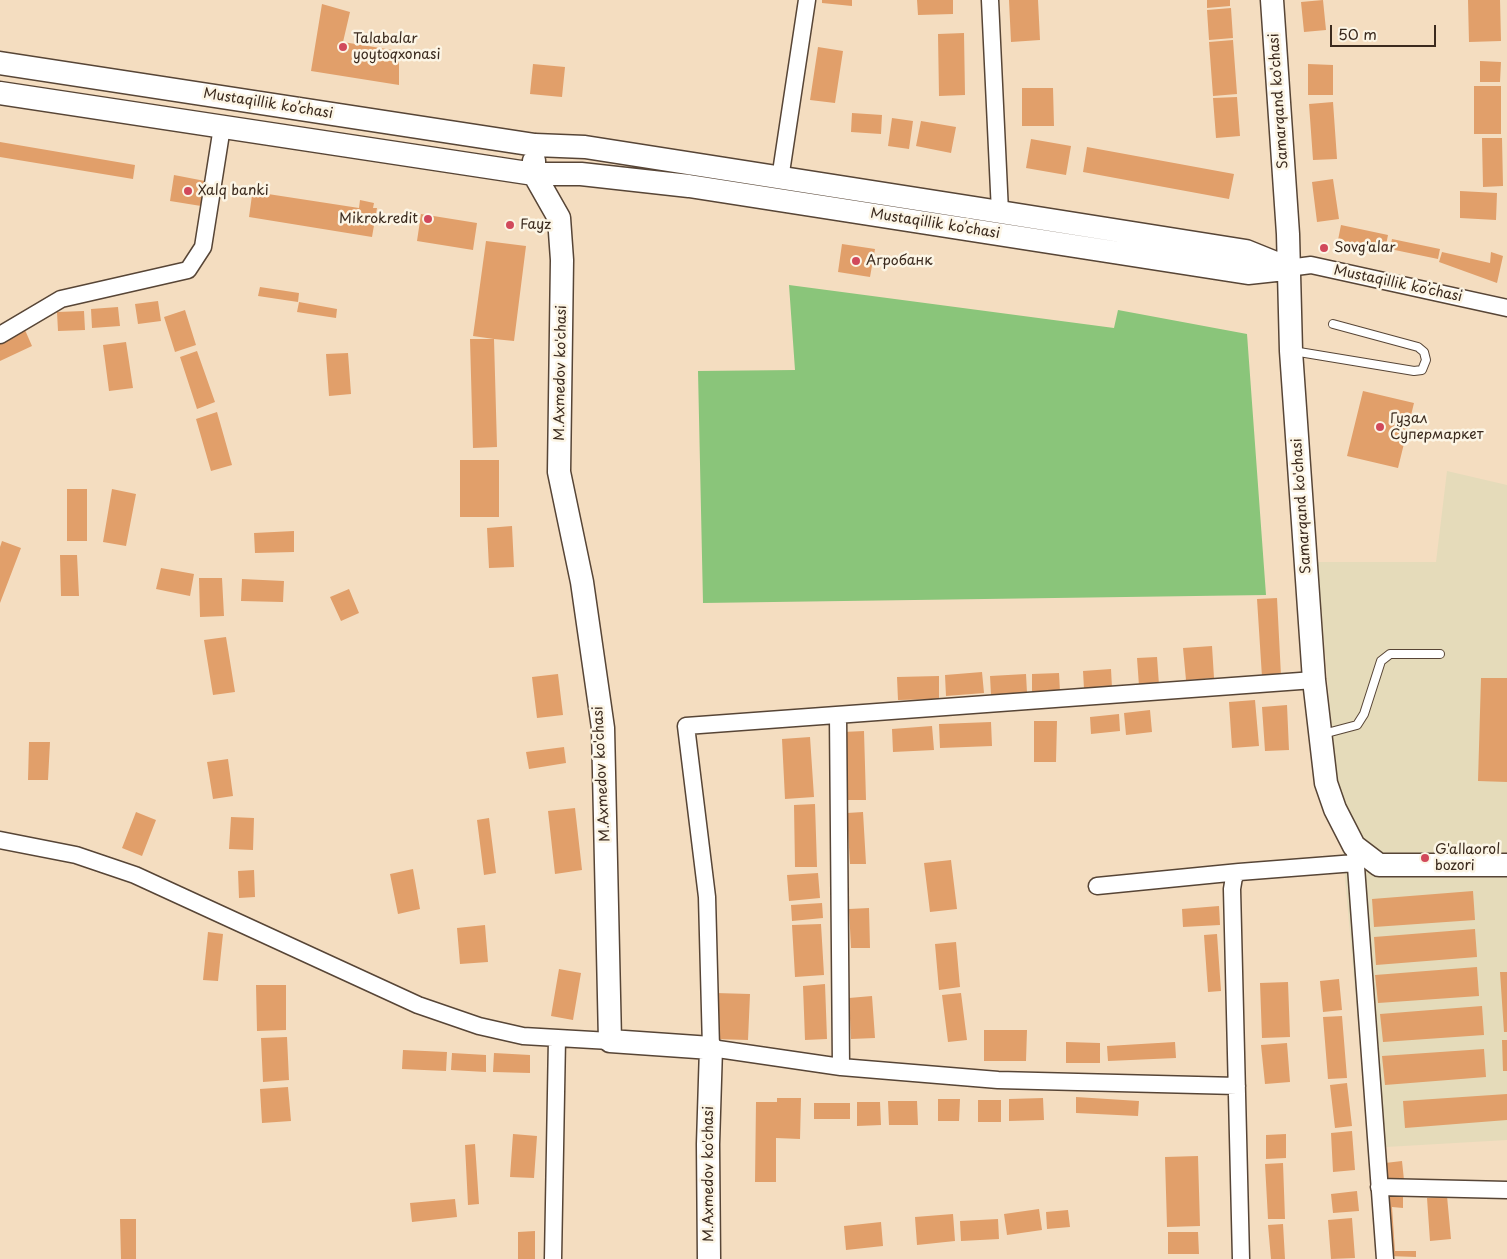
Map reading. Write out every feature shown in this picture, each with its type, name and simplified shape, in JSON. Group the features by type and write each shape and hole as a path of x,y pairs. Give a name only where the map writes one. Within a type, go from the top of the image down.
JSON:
{"street":[{"path":"780,179 807,0"},
{"path":"990,0 1000,212"},
{"name":"Samarqand ko'chasi","path":"1272,0 1292,351 1314,680 1326,783 1355,854 1379,865 1507,865"},
{"name":"Mustaqillik ko’chasi","path":"0,63 535,144 585,147 1246,251 1288,268"},
{"path":"0,93 534,174 535,144"},
{"path":"0,334 61,299 159,275 188,270 203,247 222,127"},
{"name":"Mustaqillik ko’chasi","path":"534,174 581,174 689,186 1248,273 1311,265 1507,308"},
{"name":"M.Axmedov ko'chasi","path":"534,174 559,218 560,226 562,260 560,472 582,582 603,728 610,1041"},
{"path":"705,1047 707,897 686,726 1314,680"},
{"path":"838,715 841,1067"},
{"path":"0,840 76,856 135,875 418,1005 479,1026 524,1036 705,1047 841,1067 998,1080 1237,1086"},
{"path":"1097,886 1239,872 1355,854 1384,1259"},
{"path":"1239,872 1234,877 1232,888 1241,1259"},
{"path":"553,1259 556,1038"},
{"name":"M.Axmedov ko'chasi","path":"705,1047 708,1144 708,1259"},
{"path":"1379,1187 1507,1190"}],"lane":[{"path":"1292,351 1414,371 1422,370 1426,360 1424,352 1418,347 1333,324"},
{"path":"1321,734 1356,725 1364,714 1381,661 1390,654 1440,654"}],"shaded area":[{"name":"G'allaorol bozori","path":"1447,471 1507,485 1507,1140 1369,1148 1317,562 1436,562"}],"green space":[{"path":"789,285 1114,328 1118,310 1247,334 1266,595 703,603 698,371 795,370"}],"building":[{"path":"822,0 852,0 852,6 822,3"},
{"path":"917,0 953,0 953,14 918,15"},
{"path":"1009,0 1038,0 1040,40 1011,42"},
{"path":"1207,0 1230,0 1230,6 1207,8"},
{"path":"1323,0 1326,30 1304,32 1301,2"},
{"path":"1468,0 1500,0 1501,41 1469,42"},
{"name":"Talabalar yoytoqxonasi","path":"322,4 350,12 343,42 399,51 399,85 311,71"},
{"path":"1231,8 1233,38 1209,40 1207,10"},
{"path":"964,33 965,95 939,96 938,34"},
{"path":"1233,40 1237,94 1213,96 1209,42"},
{"path":"818,47 843,51 835,103 810,100"},
{"path":"1480,61 1501,62 1500,82 1480,82"},
{"path":"533,64 565,67 562,97 530,94"},
{"path":"1308,64 1333,65 1333,95 1308,95"},
{"path":"1474,86 1501,86 1501,134 1474,134"},
{"path":"1022,88 1053,88 1054,126 1022,126"},
{"path":"1237,97 1240,136 1216,138 1213,98"},
{"path":"1333,102 1337,159 1313,160 1309,104"},
{"path":"852,113 882,115 881,134 851,132"},
{"path":"892,118 913,121 909,149 888,146"},
{"path":"921,121 956,127 951,153 916,146"},
{"path":"1482,138 1502,138 1503,186 1483,187"},
{"path":"1031,139 1071,146 1066,175 1026,168"},
{"path":"0,142 135,165 133,179 0,157"},
{"path":"1087,147 1234,174 1229,199 1083,172"},
{"name":"Xalq banki","path":"174,175 205,181 201,206 170,201"},
{"path":"1333,179 1339,219 1317,222 1312,182"},
{"path":"257,184 270,186 268,194 359,208 360,200 374,203 373,208 377,208 372,237 249,217 253,188 256,189"},
{"path":"1460,191 1497,193 1496,220 1460,218"},
{"path":"421,214 477,223 473,250 417,241"},
{"path":"1341,225 1388,235 1385,250 1338,240"},
{"path":"1392,239 1440,249 1438,259 1390,249"},
{"path":"486,241 526,246 514,341 473,336"},
{"name":"Агробанк","path":"842,244 875,249 870,277 838,272"},
{"path":"1442,252 1490,263 1491,252 1503,256 1497,283 1439,262"},
{"path":"260,287 299,293 298,302 258,296"},
{"path":"158,301 161,321 138,324 135,304"},
{"path":"299,302 337,309 336,318 297,312"},
{"path":"118,307 120,326 92,328 91,309"},
{"path":"185,310 196,345 175,352 164,317"},
{"path":"84,311 85,330 58,331 57,312"},
{"path":"25,330 32,346 0,361 0,342"},
{"path":"470,339 494,339 497,447 473,448"},
{"path":"126,342 133,388 109,391 103,345"},
{"path":"197,351 215,402 197,409 180,357"},
{"path":"348,353 351,394 329,396 326,354"},
{"path":"1363,391 1414,403 1398,468 1347,456"},
{"path":"217,412 232,465 211,471 196,419"},
{"path":"460,460 499,460 499,517 460,517"},
{"path":"67,489 87,489 87,541 67,541"},
{"path":"112,489 136,494 126,546 103,542"},
{"path":"512,526 514,567 489,568 487,528"},
{"path":"294,531 294,552 255,553 254,533"},
{"path":"2,541 21,548 0,603 0,547"},
{"path":"60,555 77,555 79,596 61,596"},
{"path":"161,568 194,574 190,596 156,589"},
{"path":"199,578 222,578 224,616 200,617"},
{"path":"242,579 284,581 283,602 241,601"},
{"path":"349,589 359,613 341,621 330,597"},
{"path":"1277,598 1281,676 1262,677 1257,599"},
{"path":"226,637 235,692 213,695 204,640"},
{"path":"1212,646 1214,678 1186,680 1183,648"},
{"path":"1157,657 1159,685 1139,686 1137,658"},
{"path":"1111,669 1112,688 1084,689 1083,671"},
{"path":"982,672 984,693 946,696 945,675"},
{"path":"1059,673 1060,692 1032,692 1032,674"},
{"path":"558,674 563,715 537,718 532,677"},
{"path":"1026,674 1027,693 991,695 990,676"},
{"path":"939,676 939,699 898,700 897,677"},
{"path":"1481,678 1507,678 1507,782 1478,781"},
{"path":"1255,700 1259,746 1232,748 1229,702"},
{"path":"1287,705 1289,750 1265,751 1262,707"},
{"path":"1150,710 1152,732 1126,735 1124,713"},
{"path":"1119,714 1120,731 1091,734 1090,717"},
{"path":"1034,721 1057,721 1056,762 1034,762"},
{"path":"991,722 992,746 940,748 939,724"},
{"path":"932,726 934,750 893,752 892,729"},
{"path":"864,731 866,800 844,800 843,732"},
{"path":"810,737 814,797 785,799 782,739"},
{"path":"29,742 50,742 48,780 28,780"},
{"path":"564,747 566,763 529,769 526,752"},
{"path":"228,759 233,796 213,799 207,762"},
{"path":"815,804 817,867 795,867 794,805"},
{"path":"575,808 582,870 555,874 548,811"},
{"path":"136,812 156,820 142,856 122,848"},
{"path":"863,812 866,864 850,864 847,813"},
{"path":"231,817 254,818 253,850 229,849"},
{"path":"489,818 496,873 484,875 477,820"},
{"path":"951,860 957,909 930,912 924,863"},
{"path":"413,869 420,909 398,914 390,874"},
{"path":"254,870 255,897 239,898 238,871"},
{"path":"818,873 820,898 789,901 787,875"},
{"path":"1473,891 1475,920 1374,927 1372,899"},
{"path":"822,903 823,918 792,921 791,905"},
{"path":"1219,906 1220,925 1183,927 1182,909"},
{"path":"869,908 870,948 851,948 849,909"},
{"path":"821,924 824,975 795,977 792,925"},
{"path":"485,925 488,962 460,964 457,928"},
{"path":"1475,929 1477,957 1376,965 1374,937"},
{"path":"208,932 223,934 218,981 203,980"},
{"path":"1217,934 1221,991 1208,992 1204,935"},
{"path":"956,942 960,987 939,990 935,944"},
{"path":"1477,967 1479,996 1378,1003 1375,975"},
{"path":"559,969 581,973 573,1020 551,1016"},
{"path":"1500,972 1507,972 1507,1032 1504,1032"},
{"path":"1339,979 1342,1010 1323,1012 1320,981"},
{"path":"1288,982 1290,1037 1262,1038 1260,983"},
{"path":"825,984 827,1039 805,1040 803,986"},
{"path":"256,985 286,985 286,1030 257,1031"},
{"path":"716,993 750,994 748,1040 714,1039"},
{"path":"961,993 967,1040 948,1042 942,995"},
{"path":"872,996 875,1038 851,1039 849,998"},
{"path":"1482,1006 1484,1035 1383,1042 1380,1014"},
{"path":"1342,1016 1347,1078 1328,1079 1323,1017"},
{"path":"984,1030 1027,1030 1026,1061 984,1061"},
{"path":"287,1037 289,1080 263,1082 261,1038"},
{"path":"1502,1040 1507,1040 1507,1071 1503,1071"},
{"path":"1066,1042 1100,1043 1100,1063 1066,1063"},
{"path":"1175,1042 1176,1058 1108,1061 1107,1046"},
{"path":"1287,1043 1290,1082 1265,1084 1261,1045"},
{"path":"1484,1049 1486,1077 1385,1085 1382,1056"},
{"path":"403,1050 447,1052 446,1071 402,1069"},
{"path":"452,1053 486,1055 486,1072 451,1070"},
{"path":"494,1053 530,1055 530,1073 493,1072"},
{"path":"1347,1083 1352,1126 1335,1128 1330,1085"},
{"path":"288,1087 291,1121 262,1123 260,1089"},
{"path":"1507,1094 1507,1120 1405,1128 1403,1101"},
{"path":"1076,1097 1139,1101 1138,1116 1076,1113"},
{"path":"777,1098 801,1098 800,1139 776,1138 776,1182 755,1182 756,1102 777,1102"},
{"path":"1043,1098 1044,1120 1009,1121 1009,1099"},
{"path":"938,1099 960,1099 959,1121 938,1121"},
{"path":"978,1100 1001,1100 1001,1122 978,1122"},
{"path":"888,1101 917,1101 918,1125 889,1125"},
{"path":"857,1102 880,1102 881,1125 857,1126"},
{"path":"814,1103 850,1103 850,1119 814,1119"},
{"path":"1352,1131 1355,1170 1333,1172 1331,1133"},
{"path":"513,1134 537,1136 534,1178 510,1177"},
{"path":"1286,1134 1286,1158 1266,1159 1266,1135"},
{"path":"475,1144 479,1204 468,1205 465,1145"},
{"path":"1198,1156 1200,1226 1167,1227 1165,1157"},
{"path":"1402,1161 1404,1180 1387,1182 1385,1163"},
{"path":"1283,1163 1285,1219 1268,1219 1265,1164"},
{"path":"1357,1191 1359,1211 1333,1213 1331,1194"},
{"path":"1383,1195 1403,1195 1403,1208 1392,1207 1395,1251 1416,1251 1416,1257 1388,1256"},
{"path":"1447,1196 1451,1239 1430,1241 1427,1198"},
{"path":"455,1199 457,1217 412,1222 410,1203"},
{"path":"1039,1209 1042,1230 1007,1235 1004,1214"},
{"path":"1068,1210 1070,1227 1047,1229 1046,1212"},
{"path":"953,1214 955,1241 917,1245 915,1217"},
{"path":"1352,1218 1355,1258 1331,1259 1328,1220"},
{"path":"120,1219 136,1219 136,1259 121,1259"},
{"path":"998,1219 999,1239 961,1241 960,1221"},
{"path":"881,1222 883,1246 846,1250 844,1226"},
{"path":"1283,1224 1285,1259 1271,1259 1268,1225"},
{"path":"535,1231 535,1259 518,1259 518,1232"},
{"path":"1168,1232 1198,1232 1199,1254 1168,1254"}],"place":[{"name":"Talabalar yoytoqxonasi","path":"343,47"},
{"name":"Xalq banki","path":"188,191"},
{"name":"Mikrokredit","path":"428,219"},
{"name":"Fayz","path":"510,225"},
{"name":"Sovg'alar","path":"1324,248"},
{"name":"Агробанк","path":"856,261"},
{"name":"Гузал Супермаркет","path":"1380,427"},
{"name":"G'allaorol bozori","path":"1425,858"}]}
